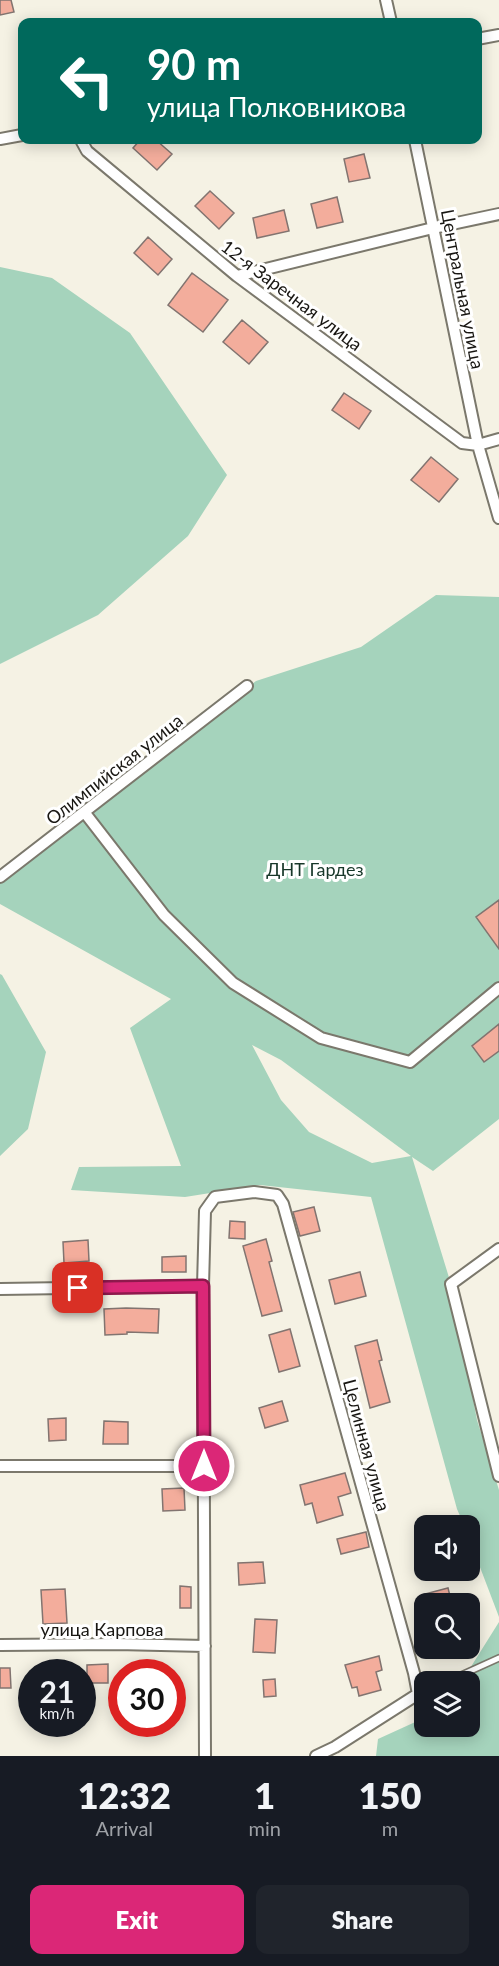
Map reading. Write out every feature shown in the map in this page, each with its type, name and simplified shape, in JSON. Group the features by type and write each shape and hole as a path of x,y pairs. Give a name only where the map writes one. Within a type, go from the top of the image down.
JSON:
{"street":[{"path":"386,0 390,18"},
{"path":"482,38 499,35"},
{"path":"0,139 18,136"},
{"name":"12-я Заречная улица","path":"83,144 87,151 237,276 462,443 478,445"},
{"name":"Центральная улица","path":"416,144 478,445 499,518"},
{"path":"237,276 499,214"},
{"path":"478,445 499,439"},
{"name":"Олимпийская улица","path":"0,877 248,686"},
{"path":"85,813 164,915 233,983 321,1038 410,1062 499,988"},
{"name":"Целинная улица","path":"203,1286 205,1211 215,1197 254,1192 277,1195 284,1204 414,1673"},
{"path":"499,1249 451,1284 499,1476"},
{"path":"0,1289 203,1286 205,1756"},
{"path":"0,1466 204,1466"},
{"name":"улица Карпова","path":"0,1645 205,1646"},
{"path":"316,1756 335,1747 414,1697"}],"lane":[{"path":"470,1671 499,1658"}],"green space":[{"path":"0,267 52,278 130,333 227,475 188,536 98,615 0,664"},
{"name":"ДНТ Гардез","path":"436,595 499,597 499,1119 433,1171 412,1157 451,1284 477,1420 499,1490 499,1617 480,1567 480,1515 460,1515 457,1509 371,1197 260,1185 185,1197 71,1190 79,1167 181,1166 130,1028 171,999 0,904 0,879 256,681 361,647","holes":["252,1045 281,1060 411,1156 372,1163 309,1132 281,1100"]},
{"path":"0,974 46,1052 28,1129 0,1156"},
{"path":"499,1622 499,1756 376,1756 378,1739 414,1723 414,1737 480,1737 480,1671 468,1671 476,1659 480,1659 480,1652"}],"building":[{"path":"0,0 11,0 14,12 0,15"},
{"path":"136,144 161,144 172,154 157,170 133,148"},
{"path":"364,154 370,178 349,182 344,159"},
{"path":"210,191 234,213 219,229 195,206"},
{"path":"337,197 343,222 317,228 311,204"},
{"path":"284,210 289,231 257,238 253,218"},
{"path":"148,237 172,259 158,275 134,253"},
{"path":"192,273 228,300 203,332 168,305"},
{"path":"242,320 268,342 249,364 223,342"},
{"path":"344,393 371,411 359,429 332,410"},
{"path":"431,457 458,479 439,502 411,480"},
{"path":"499,900 499,949 476,917"},
{"path":"499,1024 499,1051 484,1062 472,1046"},
{"path":"314,1207 320,1231 300,1236 293,1212"},
{"path":"230,1221 245,1222 245,1239 229,1238"},
{"path":"266,1239 272,1261 269,1262 282,1311 262,1316 243,1246"},
{"path":"88,1240 89,1261 64,1263 63,1242"},
{"path":"186,1256 186,1272 162,1272 162,1257"},
{"path":"360,1272 366,1296 335,1304 329,1280"},
{"path":"104,1309 159,1309 158,1333 127,1332 127,1334 105,1335"},
{"path":"290,1329 300,1366 279,1372 269,1335"},
{"path":"377,1340 382,1360 379,1361 390,1402 370,1408 355,1346"},
{"path":"282,1401 288,1421 265,1428 259,1408"},
{"path":"66,1418 66,1440 49,1441 48,1419"},
{"path":"104,1421 128,1422 128,1444 103,1444"},
{"path":"345,1473 351,1493 338,1497 343,1515 317,1523 312,1503 305,1505 300,1485"},
{"path":"184,1488 185,1510 163,1511 162,1489"},
{"path":"366,1532 369,1547 341,1554 337,1539"},
{"path":"263,1562 265,1583 239,1585 238,1563"},
{"path":"180,1586 191,1587 191,1608 180,1608"},
{"path":"448,1588 449,1593 429,1593"},
{"path":"65,1589 67,1623 43,1624 41,1590"},
{"path":"255,1619 277,1620 275,1653 253,1652"},
{"path":"379,1656 382,1670 376,1672 381,1690 359,1696 357,1687 352,1688 345,1665"},
{"path":"108,1664 108,1683 96,1683 96,1665"},
{"path":"0,1668 10,1668 11,1688 0,1688"},
{"path":"275,1679 276,1696 264,1697 263,1680"}],"route":[{"path":"78,1288 203,1286 204,1466"}]}
